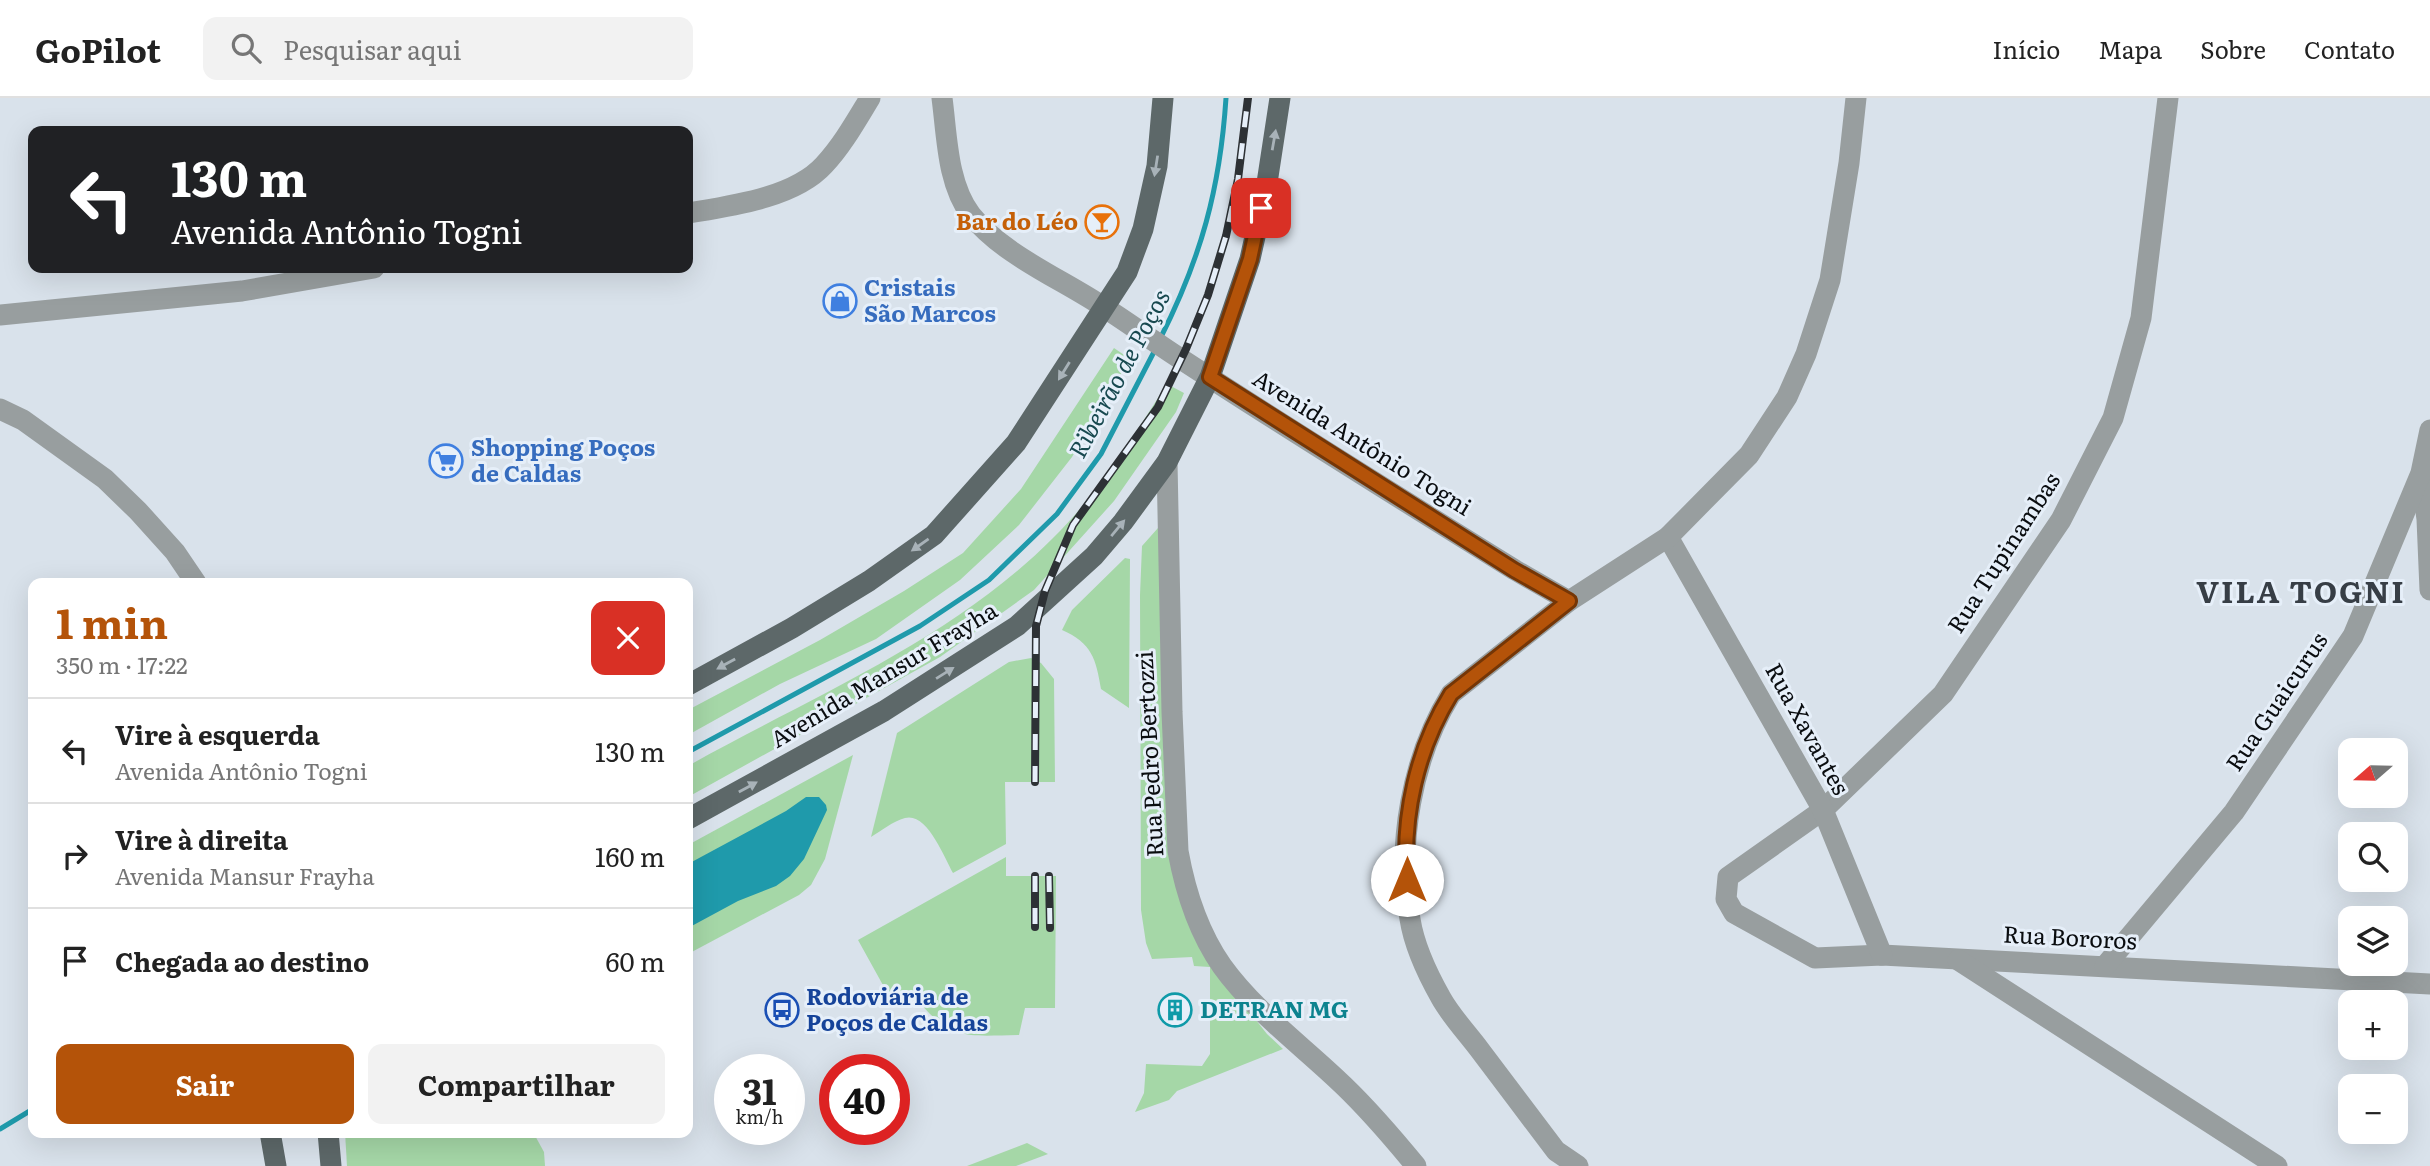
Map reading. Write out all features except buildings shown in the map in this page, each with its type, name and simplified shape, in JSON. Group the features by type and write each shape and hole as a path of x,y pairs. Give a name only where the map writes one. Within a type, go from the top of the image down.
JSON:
{"main road":[{"path":"693,682 792,628 869,581 934,535 1016,443 1127,272 1143,229 1157,166 1163,98"},
{"name":"Avenida Mansur Frayha","path":"693,817 884,711 1017,626 1094,556 1150,488 1167,463 1210,377 1250,259 1267,183 1280,98"},
{"path":"271,1138 276,1166"},
{"path":"329,1138 331,1166"}],"street":[{"path":"693,212 741,204 775,194 799,183 823,167 870,98"},
{"name":"Avenida Antônio Togni","path":"942,98 957,187 970,214 996,238 1064,284 1104,306 1184,361 1514,570 1569,601"},
{"path":"1578,1166 1557,1159 1442,1000 1424,962 1410,920 1405,861 1411,799 1424,747 1451,694 1569,601 1668,537 1749,455 1787,397 1806,354 1830,280 1849,163 1856,98"},
{"name":"Rua Tupinambas","path":"1726,899 1728,877 1823,810 1943,694 2061,520 2113,418 2141,318 2168,98"},
{"path":"0,315 242,291 345,273"},
{"path":"0,409 23,420 105,478 175,552 193,578"},
{"name":"Rua Guaicurus","path":"2105,967 2234,812 2353,636 2421,473 2430,430"},
{"name":"Rua Pedro Bertozzi","path":"1167,463 1178,851 1181,870 1195,913 1221,964 1233,979 1256,1004 1346,1087 1416,1166"},
{"path":"2421,473 2427,519 2430,590"},
{"name":"Rua Xavantes","path":"1668,537 1823,810 1882,955"},
{"name":"Avenida Antônio Togni","path":"1514,570 1550,615"},
{"name":"Rua Bororos","path":"1726,899 1734,913 1815,958 1882,955 1956,958 2430,984"},
{"path":"1956,958 2277,1166"}],"green space":[{"path":"1114,348 1130,359 1072,457 1019,525 960,580 876,639 780,684 693,732 693,707 820,640 963,553 1021,489"},
{"path":"1167,384 1184,393 1176,412 1114,501 1034,590 940,657 693,794 693,763 879,664 971,607 1013,574 1070,521 1114,464"},
{"path":"1158,528 1177,864 1214,967 1267,1034 1283,1049 1177,1091 1169,1100 1135,1112 1144,1093 1146,1064 1202,1066 1210,1054 1210,967 1194,966 1192,957 1152,959 1146,943 1141,910 1142,546"},
{"path":"1125,558 1130,559 1129,708 1101,689 1091,653 1080,640 1062,630 1072,610"},
{"path":"1031,658 1041,663 1054,679 1055,782 1005,782 1006,844 953,873 934,837 921,822 913,818 896,821 871,837 897,733 1009,662"},
{"path":"853,755 825,859 811,885 799,895 693,951 693,842"},
{"path":"1006,857 1006,876 1056,876 1055,1008 1025,1008 1019,1035 984,1036 959,1033 948,1028 913,995 894,1005 858,940"},
{"path":"345,1138 536,1138 544,1152 545,1166 347,1166"},
{"path":"1027,1143 1048,1154 1016,1166 967,1166"}],"water":[{"path":"806,797 819,797 826,805 827,810 804,859 790,876 776,886 738,901 693,925 693,861 786,811"}],"waterway":[{"name":"Ribeirão de Poços","path":"1160,339 1187,280 1206,222 1219,163 1226,98"},
{"name":"Ribeirão de Poços","path":"693,749 920,626 989,580 1057,514 1101,454 1156,348"},
{"name":"Ribeirão de Poços","path":"0,1129 28,1112"}],"railway":[{"path":"1035,782 1036,626 1045,591 1073,525 1158,407 1186,349 1208,295 1226,236 1238,179 1248,98"},
{"path":"1035,876 1035,927"},
{"path":"1049,876 1050,928"}],"place":[{"name":"Bar do Léo","path":"1102,222"},
{"name":"Cristais São Marcos","path":"840,301"},
{"name":"Shopping Poços de Caldas","path":"446,461"},
{"name":"Rodoviária de Poços de Caldas","path":"782,1010"},
{"name":"DETRAN MG","path":"1175,1010"}],"district":[{"name":"VILA TOGNI","path":"2301,593"}],"route":[{"path":"1261,208 1250,259 1210,377 1514,570 1569,601 1451,694 1438,715 1424,747 1411,799 1405,861 1407,880"}]}
